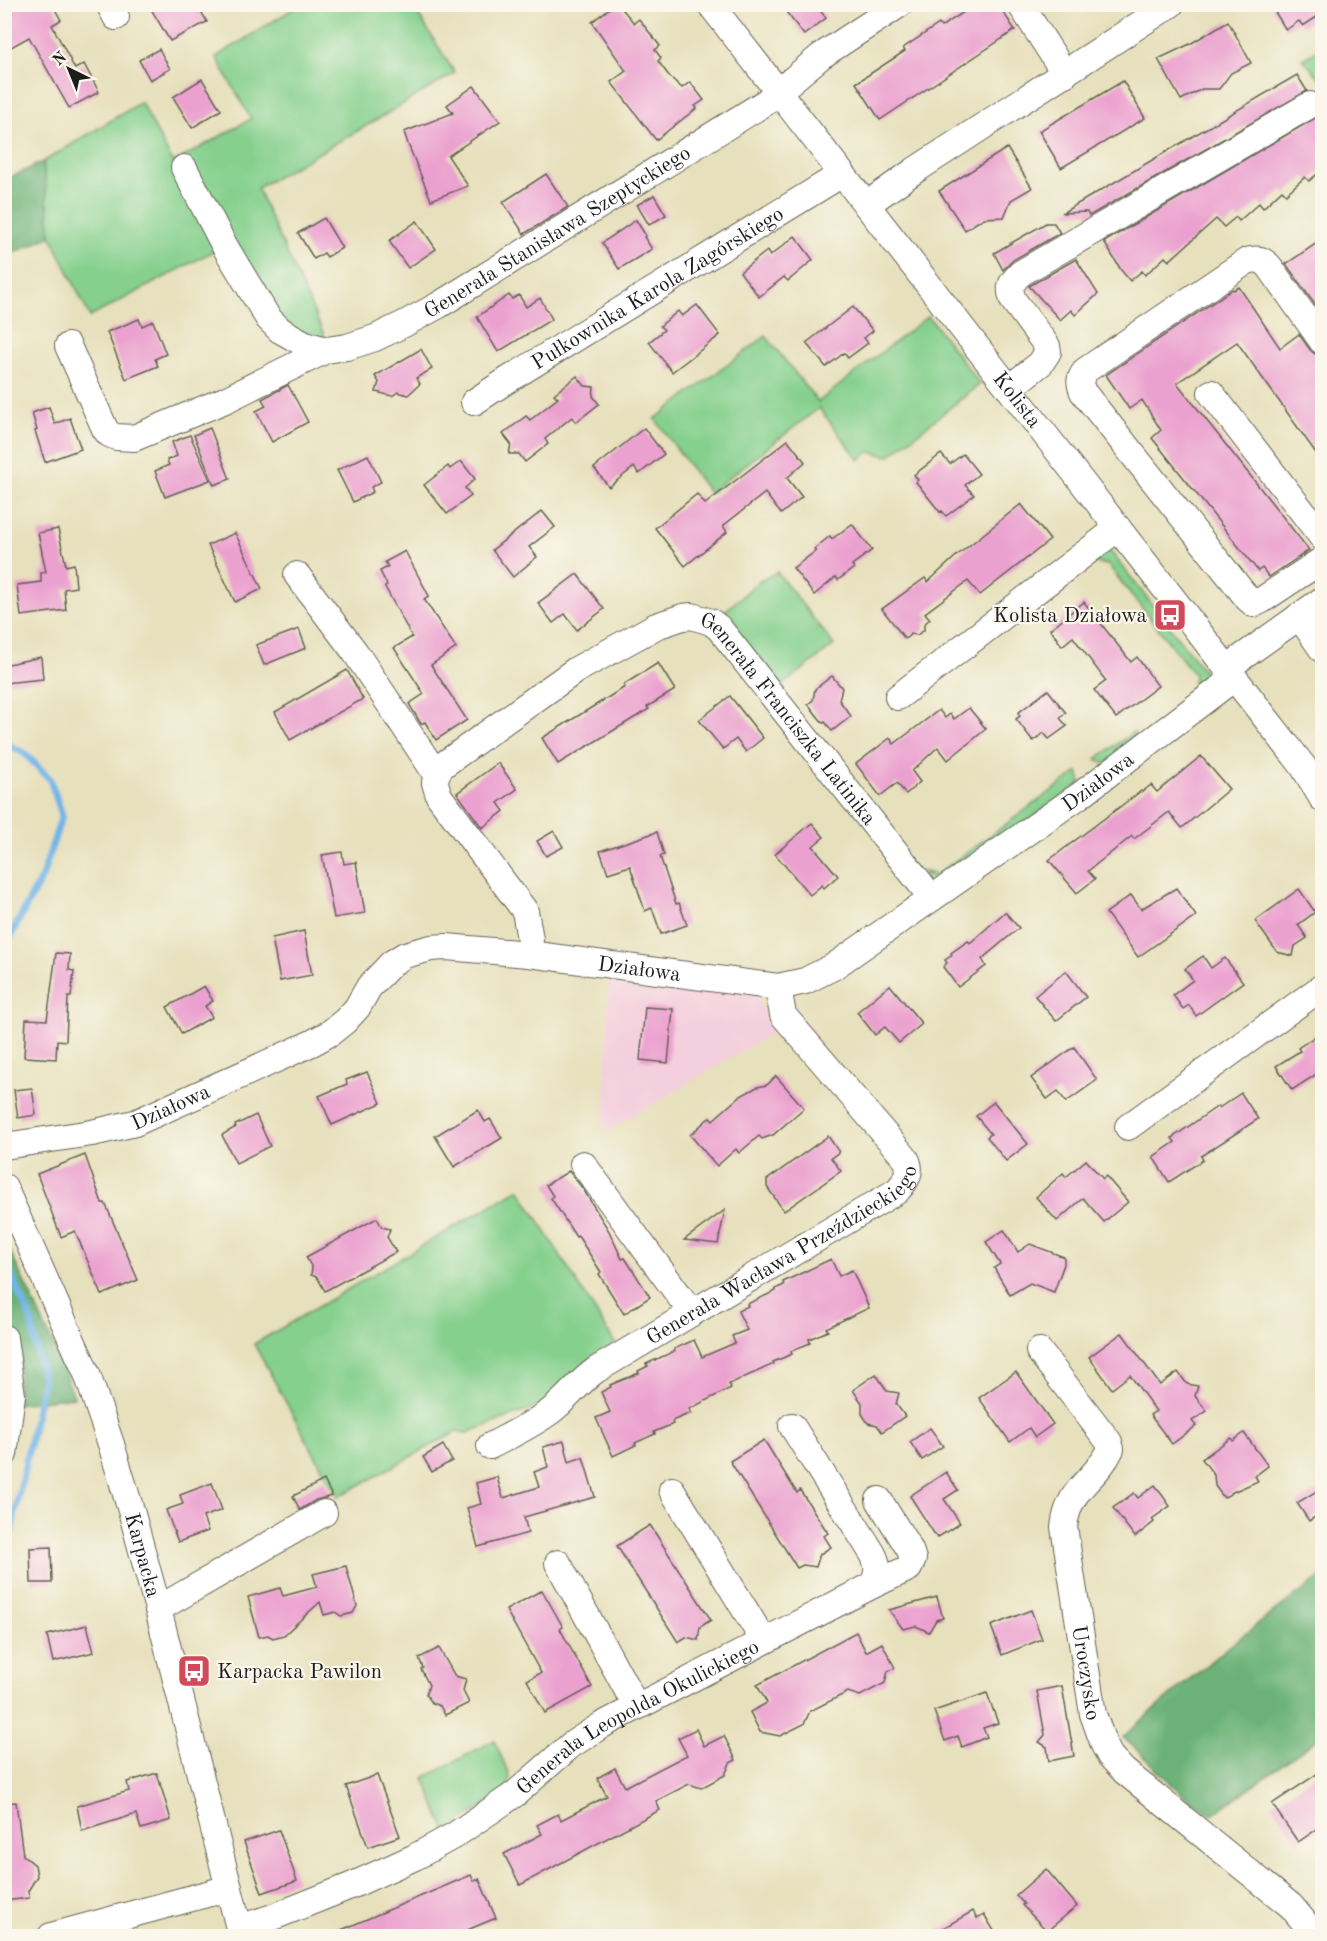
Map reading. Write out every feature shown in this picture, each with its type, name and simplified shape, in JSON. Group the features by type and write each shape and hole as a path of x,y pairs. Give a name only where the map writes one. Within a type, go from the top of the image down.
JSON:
{"street":[{"name":"Kolista","path":"710,4 1303,766 1323,798"},
{"name":"Generała Stanisława Szeptyckiego","path":"68,346 105,429 110,434 134,438 225,400 326,350 347,347 375,338 439,305 766,102 821,56 900,4"},
{"path":"1020,4 1065,74"},
{"path":"866,205 914,171 1171,4"},
{"path":"1009,388 1040,364 1048,352 1047,346 1013,300 1010,291 1012,282 1021,273 1310,105"},
{"path":"184,168 224,245 268,318 280,330 305,344 326,350"},
{"name":"Pułkownika Karola Zagórskiego","path":"474,402 842,174"},
{"path":"1323,341 1269,266 1264,261 1255,258 1238,267 1086,370 1080,377 1079,383 1083,392 1254,604 1323,560"},
{"path":"1211,393 1323,537"},
{"path":"898,697 1118,528"},
{"path":"297,575 355,652 436,774 435,783 439,796 525,911 530,939 529,954"},
{"name":"Działowa","path":"4,1146 95,1142 312,1044 345,1021 357,1008 369,987 392,963 405,955 431,948 446,947 529,954 778,987 805,981 833,967 1079,796 1299,616 1323,600"},
{"path":"1299,616 1323,649"},
{"name":"Generała Franciszka Latinika","path":"436,774 443,765 576,670 656,626 683,617 700,618 711,622 718,628 932,898"},
{"name":"Generała Wacława Przeździeckiego","path":"490,1446 551,1411 596,1370 897,1191 904,1184 909,1175 910,1166 906,1159 783,1015 778,987"},
{"path":"1128,1126 1323,987"},
{"path":"583,1164 692,1313"},
{"name":"Karpacka","path":"4,1187 87,1374 129,1504 240,1932"},
{"path":"4,1338 12,1395 4,1454"},
{"name":"Uroczysko","path":"1039,1351 1112,1449 1070,1502 1064,1527 1093,1714 1104,1745 1110,1756 1124,1771 1291,1906 1316,1936"},
{"path":"792,1426 873,1554 877,1563 877,1574 873,1585"},
{"path":"672,1490 764,1641"},
{"name":"Generała Leopolda Okulickiego","path":"240,1932 415,1857 455,1835 514,1794 571,1745 636,1706 909,1568 913,1559 910,1550 879,1500"},
{"path":"158,1609 324,1513"},
{"path":"558,1563 636,1706"},
{"path":"51,1936 230,1888"}],"shaded area":[{"path":"609,974 759,994 760,1006 765,1017 777,1030 604,1133"}],"green space":[{"path":"299,5 412,5 455,73 257,188 328,343 285,329 221,247 90,317 51,236 43,162 141,102 173,163 251,119 216,57"},
{"path":"1322,48 1322,81 1303,59"},
{"path":"43,162 51,236 5,257 5,180"},
{"path":"928,316 980,384 889,456 869,452 859,460 819,408 709,493 655,419 766,336 818,402"},
{"path":"1103,550 1111,552 1211,680 1192,700 1187,694 1192,690 1194,674 1108,565 1092,562"},
{"path":"777,572 834,645 778,689 724,616 725,611 758,582"},
{"path":"1134,732 1137,741 1105,764 1096,759"},
{"path":"1078,772 1081,783 938,884 923,872 937,874"},
{"path":"519,1189 618,1348 558,1394 536,1407 467,1433 456,1432 338,1497 254,1344"},
{"path":"4,1238 57,1353 74,1397 16,1404 21,1355 5,1308"},
{"path":"1322,1577 1322,1736 1212,1815 1183,1795 1123,1737 1220,1654"},
{"path":"494,1740 510,1779 505,1792 446,1832 424,1778"}],"building":[{"path":"4,4 52,4 61,20 52,25 75,69 84,64 99,92 69,108 29,37 4,51"},
{"path":"148,4 197,4 207,22 170,41"},
{"path":"618,4 634,23 639,19 660,46 655,50 661,58 658,61 669,76 682,88 690,82 704,100 656,140 611,82 626,71 592,22"},
{"path":"780,4 815,4 826,18 804,35"},
{"path":"976,4 998,4 1015,30 880,120 856,83 905,51 903,48 939,24 941,27"},
{"path":"1270,4 1323,4 1323,13 1303,26 1299,21 1286,30"},
{"path":"1228,21 1251,63 1231,73 1219,89 1202,89 1181,100 1158,59 1190,44"},
{"path":"159,49 170,69 150,80 139,60"},
{"path":"1297,75 1307,91 1089,216 1087,212 1062,213"},
{"path":"202,79 221,110 192,128 173,97"},
{"path":"1123,81 1145,118 1061,168 1039,131"},
{"path":"474,86 500,121 448,156 468,186 431,200 404,132 453,113 447,105"},
{"path":"1322,114 1323,169 1309,181 1305,177 1286,194 1282,190 1263,208 1259,203 1239,221 1236,217 1224,227 1216,219 1169,261 1165,257 1145,275 1142,271 1130,281 1104,242"},
{"path":"1007,148 1032,188 1011,200 1004,217 984,218 965,230 939,191"},
{"path":"546,174 568,207 524,234 503,202"},
{"path":"654,195 666,215 649,225 637,205"},
{"path":"324,218 342,248 327,257 324,253 314,259 298,233"},
{"path":"636,220 652,249 619,269 602,243"},
{"path":"417,221 436,249 408,268 389,241"},
{"path":"1046,223 1054,223 1060,233 1013,260 1003,270 994,253"},
{"path":"795,236 813,260 788,281 784,277 759,297 740,272 767,251 770,256"},
{"path":"1323,239 1323,316 1286,264"},
{"path":"1076,259 1098,294 1075,315 1071,310 1060,320 1029,286"},
{"path":"1239,287 1280,348 1299,334 1310,350 1323,356 1323,463 1237,342 1177,383 1309,550 1269,577 1262,568 1258,571 1152,438 1161,430 1142,400 1129,409 1106,375"},
{"path":"509,295 512,299 519,295 526,307 540,298 552,319 498,352 477,317"},
{"path":"697,305 720,335 672,372 649,342 664,330 660,326 678,311 682,316"},
{"path":"853,307 873,331 864,338 868,343 848,358 844,353 826,367 806,343"},
{"path":"139,319 142,326 153,321 166,354 155,359 158,366 126,379 107,332"},
{"path":"421,349 432,369 416,378 420,384 408,395 398,392 392,396 376,392 379,382 375,376"},
{"path":"577,376 585,386 594,387 593,396 599,404 576,422 572,417 545,439 548,444 525,462 519,454 509,454 511,444 503,434 526,416 530,420 558,398 554,394"},
{"path":"288,385 308,422 272,442 256,411 266,406 262,399"},
{"path":"49,407 55,424 70,418 81,449 45,462 32,413"},
{"path":"210,428 230,479 214,485 194,435"},
{"path":"644,428 664,454 639,474 634,467 609,487 594,468"},
{"path":"190,435 210,480 165,497 155,471 169,465 167,460 177,456 172,442"},
{"path":"788,440 805,462 787,478 802,497 781,514 765,493 723,526 727,532 685,566 655,528 697,494 705,504"},
{"path":"941,454 950,464 963,454 979,474 965,485 974,495 946,516 942,511 940,512 916,482 918,480 914,475"},
{"path":"368,455 381,482 371,487 373,492 353,502 337,470"},
{"path":"461,461 475,479 465,488 471,496 447,514 424,485 448,466 450,469"},
{"path":"1021,504 1050,540 980,595 968,581 925,613 930,619 924,624 924,630 917,635 911,634 905,639 882,609 925,578 928,582 955,557"},
{"path":"542,511 555,527 529,547 537,557 513,577 492,550"},
{"path":"852,524 872,550 852,565 854,568 838,580 836,577 814,595 793,568 816,551 814,549 830,536 832,539"},
{"path":"58,529 66,566 74,564 76,587 64,589 66,610 21,616 17,585 41,582 41,573 46,572 38,533"},
{"path":"235,533 262,589 235,602 208,545"},
{"path":"405,551 429,596 424,599 456,648 431,665 467,720 436,740 425,722 421,724 409,704 424,694 394,648 412,637 385,587 387,585 380,571 388,567 385,562"},
{"path":"577,574 604,609 577,630 565,614 553,623 538,603"},
{"path":"1084,602 1131,662 1137,657 1158,686 1116,718 1094,690 1106,681 1073,637 1062,646 1050,629"},
{"path":"299,629 306,648 264,665 256,645"},
{"path":"41,657 43,679 4,683 4,665"},
{"path":"658,663 675,690 647,707 649,709 558,764 542,738 625,687 623,685"},
{"path":"347,670 363,699 290,740 275,712"},
{"path":"832,676 842,688 839,700 851,716 832,731 808,704 813,700 815,689"},
{"path":"1048,690 1066,713 1060,718 1067,726 1049,739 1044,733 1033,741 1016,719 1020,716 1018,713"},
{"path":"730,696 763,738 746,752 736,739 723,749 699,720"},
{"path":"969,708 986,729 948,760 938,747 912,771 920,782 906,794 897,783 880,796 856,764 890,738 894,744 939,710 945,718 950,714 954,719"},
{"path":"1201,756 1229,789 1182,828 1169,812 1134,839 1132,836 1088,871 1095,879 1077,893 1049,860 1141,791 1151,785 1157,792"},
{"path":"498,763 517,789 498,803 504,811 482,828 457,793"},
{"path":"812,823 824,837 813,846 838,876 824,888 822,885 810,895 775,854"},
{"path":"554,831 563,847 546,856 537,841"},
{"path":"657,832 664,855 660,856 676,904 679,903 687,925 661,934 652,908 645,911 630,866 608,873 600,851"},
{"path":"342,852 344,864 356,862 365,913 334,918 322,855"},
{"path":"1176,888 1196,916 1138,957 1106,913 1131,895 1141,909"},
{"path":"1299,889 1315,912 1298,925 1307,938 1295,946 1293,956 1277,952 1255,921"},
{"path":"1005,912 1019,928 982,959 986,966 958,987 943,967 947,963 945,960 968,941 970,943"},
{"path":"304,931 312,975 280,981 272,938"},
{"path":"56,953 70,954 69,970 74,971 71,997 68,997 66,1041 57,1040 56,1059 24,1057 26,1019 47,1020"},
{"path":"1203,956 1211,968 1225,958 1243,982 1196,1016 1189,1005 1183,1009 1173,995 1193,980 1185,969"},
{"path":"1066,971 1086,997 1056,1021 1035,996"},
{"path":"890,985 922,1024 899,1043 885,1027 875,1035 857,1012"},
{"path":"204,986 213,1001 205,1006 212,1017 182,1034 167,1007"},
{"path":"645,1007 673,1009 668,1063 640,1060"},
{"path":"1323,1031 1323,1070 1292,1090 1276,1066 1300,1051 1298,1048"},
{"path":"1074,1047 1097,1080 1066,1102 1058,1091 1047,1099 1031,1078"},
{"path":"367,1072 381,1103 332,1125 319,1096 347,1084 346,1080"},
{"path":"776,1076 804,1108 773,1135 762,1139 759,1136 739,1153 736,1149 717,1166 690,1135 710,1117 713,1120 739,1097 757,1087 767,1085"},
{"path":"32,1088 36,1115 18,1118 14,1090"},
{"path":"1241,1093 1258,1119 1201,1156 1203,1160 1169,1182 1153,1157 1175,1142 1172,1138"},
{"path":"994,1102 1028,1144 1006,1161 987,1137 991,1134 976,1116"},
{"path":"478,1110 485,1122 490,1119 502,1138 454,1167 435,1136"},
{"path":"256,1115 270,1146 236,1163 222,1135 236,1127 235,1125"},
{"path":"828,1136 839,1152 831,1158 841,1171 784,1211 767,1187 767,1180"},
{"path":"85,1155 102,1203 105,1203 138,1280 102,1295 75,1231 61,1237 37,1174"},
{"path":"1086,1160 1103,1179 1106,1176 1128,1202 1104,1222 1083,1198 1057,1221 1036,1197 1063,1173 1066,1177"},
{"path":"569,1171 609,1231 622,1259 625,1258 650,1297 624,1314 599,1274 601,1272 551,1198 553,1196 546,1185"},
{"path":"725,1210 718,1244 684,1240"},
{"path":"377,1218 382,1227 390,1229 387,1237 396,1252 325,1291 317,1277 311,1275 312,1268 306,1257"},
{"path":"1004,1230 1018,1252 1030,1244 1064,1257 1064,1264 1054,1292 1030,1283 1010,1295 994,1268 1000,1264 986,1242"},
{"path":"831,1259 839,1276 852,1270 869,1308 826,1328 828,1331 809,1339 810,1343 791,1351 792,1354 773,1362 774,1364 729,1384 731,1388 689,1409 691,1413 672,1421 673,1424 654,1432 655,1434 613,1456 596,1418 610,1412 601,1392 611,1387 610,1385 639,1373 638,1371 648,1366 646,1364 694,1340 702,1357 735,1343 732,1336 747,1330 738,1311 748,1306 747,1304 776,1291 775,1289 784,1285 783,1282"},
{"path":"1122,1333 1160,1385 1178,1372 1187,1384 1198,1386 1195,1396 1207,1411 1192,1421 1196,1426 1172,1444 1150,1415 1156,1411 1130,1375 1112,1389 1089,1357"},
{"path":"1016,1372 1053,1424 1035,1437 1029,1428 1010,1442 979,1398"},
{"path":"876,1374 887,1391 899,1393 896,1404 905,1416 882,1432 877,1425 868,1423 862,1414 862,1403 853,1390"},
{"path":"930,1428 943,1446 922,1460 910,1442"},
{"path":"1244,1433 1268,1466 1255,1476 1258,1481 1224,1498 1215,1486 1214,1475 1202,1459 1231,1438 1233,1441"},
{"path":"764,1440 797,1493 800,1490 828,1533 824,1536 831,1547 820,1554 816,1567 803,1565 797,1568 730,1461"},
{"path":"564,1441 569,1462 583,1457 595,1497 524,1517 528,1533 478,1547 467,1508 481,1504 476,1483 497,1477 503,1498 539,1487 534,1472 548,1467 543,1447"},
{"path":"443,1445 452,1461 432,1472 423,1457"},
{"path":"946,1472 958,1490 944,1499 960,1523 937,1538 910,1496"},
{"path":"324,1480 332,1496 316,1500 300,1510 293,1496"},
{"path":"212,1483 222,1510 203,1517 208,1531 178,1542 166,1510 183,1504 180,1495"},
{"path":"1155,1485 1170,1506 1152,1519 1154,1522 1135,1537 1113,1508 1134,1493 1138,1498"},
{"path":"1323,1487 1323,1512 1309,1521 1297,1503"},
{"path":"650,1525 711,1620 700,1627 698,1640 686,1637 678,1642 617,1546"},
{"path":"51,1547 52,1583 31,1583 30,1548"},
{"path":"346,1566 357,1606 353,1613 341,1616 335,1612 324,1615 320,1602 284,1635 273,1638 268,1635 259,1637 248,1597 280,1588 283,1596 317,1587 313,1574"},
{"path":"542,1590 563,1627 560,1629 592,1687 545,1713 527,1680 541,1673 506,1610"},
{"path":"937,1597 943,1618 936,1620 929,1632 916,1626 903,1629 889,1610"},
{"path":"1031,1610 1042,1639 1002,1655 991,1626"},
{"path":"87,1625 94,1652 53,1662 47,1635"},
{"path":"856,1632 866,1652 882,1643 895,1668 888,1671 885,1683 860,1696 848,1692 810,1711 804,1724 780,1736 760,1732 750,1712 767,1703 757,1685"},
{"path":"439,1648 455,1676 466,1679 463,1691 469,1703 445,1715 440,1706 432,1703 426,1694 429,1685 421,1669 423,1668 419,1658"},
{"path":"1062,1686 1074,1756 1049,1761 1047,1747 1039,1742 1045,1735 1037,1691"},
{"path":"987,1693 998,1723 983,1728 987,1737 962,1747 958,1736 945,1741 934,1711"},
{"path":"696,1729 704,1746 724,1736 736,1760 730,1763 725,1775 701,1788 689,1784 656,1801 660,1810 520,1885 504,1854 542,1834 537,1825 558,1814 561,1820 607,1796 597,1778 615,1768 625,1787 687,1755 678,1738"},
{"path":"1323,1770 1323,1825 1298,1842 1272,1804"},
{"path":"157,1773 171,1820 141,1829 136,1814 82,1831 77,1806 129,1791 127,1782"},
{"path":"377,1775 400,1836 368,1847 346,1786"},
{"path":"16,1802 23,1855 35,1865 37,1876 28,1891 29,1898 4,1901 4,1803"},
{"path":"279,1830 297,1881 262,1893 244,1842"},
{"path":"1046,1869 1077,1906 1047,1931 1022,1905 1024,1904 1016,1895"},
{"path":"471,1875 474,1881 479,1879 496,1918 453,1936 327,1936"},
{"path":"973,1911 977,1918 984,1914 997,1936 929,1936"}],"waterway":[{"path":"4,743 24,753 50,779 62,815 42,877 4,948"},
{"path":"4,1260 31,1319 43,1380 4,1565"}],"place":[{"name":"Kolista Działowa","path":"1170,615"},
{"name":"Karpacka Pawilon","path":"194,1671"}]}
